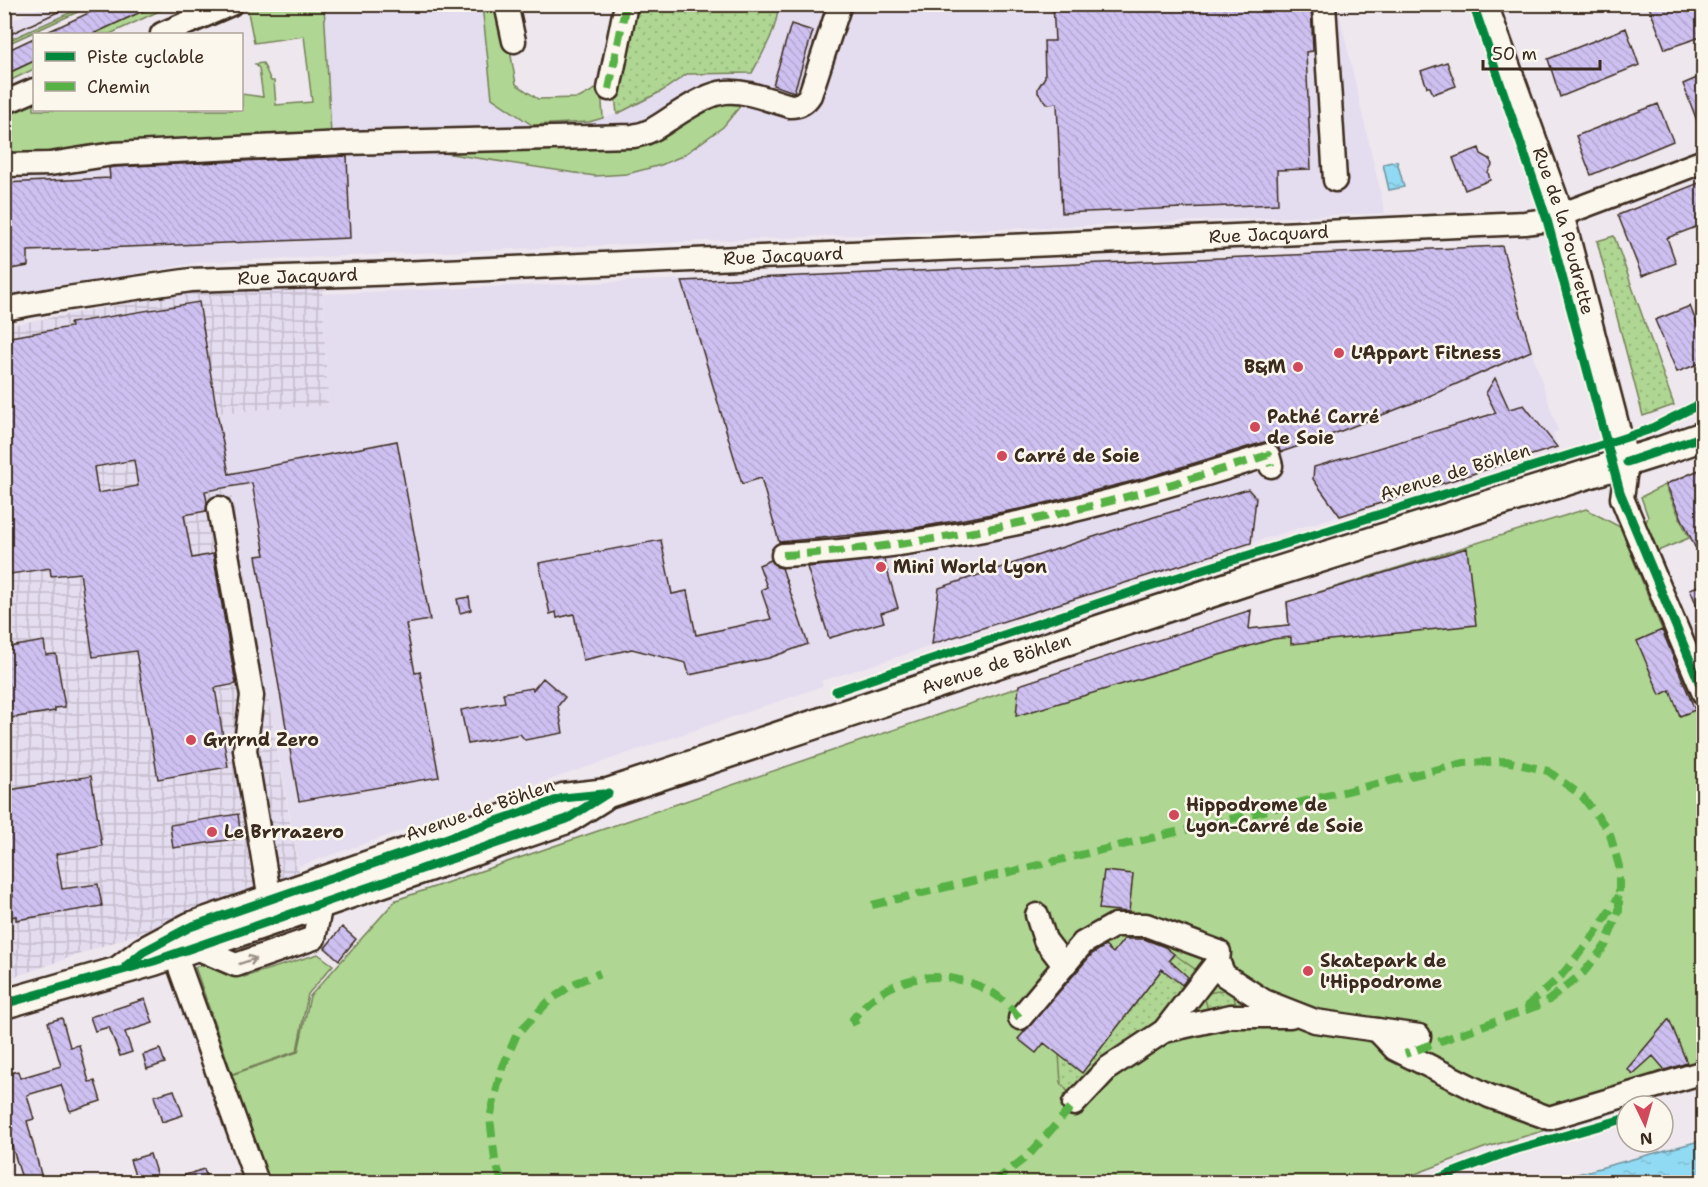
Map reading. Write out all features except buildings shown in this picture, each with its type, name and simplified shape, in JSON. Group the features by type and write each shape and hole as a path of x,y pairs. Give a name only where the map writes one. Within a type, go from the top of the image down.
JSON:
{"main road":[{"name":"Avenue de Böhlen","path":"121,969 143,952 190,927 563,798 608,793 1243,582 1704,436"},
{"name":"Avenue de Böhlen","path":"4,1004 184,951 567,819 608,793"},
{"name":"Avenue de Böhlen","path":"184,951 191,937 230,913"}],"street":[{"path":"164,33 231,4"},
{"path":"507,4 514,41"},
{"path":"609,89 626,4"},
{"path":"4,165 50,164 113,154 321,144 633,136 648,133 701,98 727,91 749,93 796,106 802,104 810,95 840,4"},
{"path":"1324,4 1335,180"},
{"name":"Rue de la Poudrette","path":"1486,4 1562,214 1627,462"},
{"path":"4,103 33,90"},
{"name":"Rue Jacquard","path":"4,309 191,280 401,273 1525,223 1547,220 1704,161"},
{"path":"783,555 855,550 1021,522 1150,490 1268,455 1271,466"},
{"path":"1627,462 1622,498 1704,694"},
{"path":"219,508 252,696 245,750 270,900"},
{"path":"1037,915 1045,940 1064,965"},
{"path":"1020,1018 1083,943 1115,925 1146,925 1219,952 1218,961 1224,975 1264,1001 1315,1021 1419,1036"},
{"path":"184,951 258,1182"},
{"path":"1074,1104 1108,1068 1164,1031 1218,961"},
{"path":"1164,1031 1231,1016 1302,1016"},
{"path":"1377,1030 1395,1049 1489,1096 1549,1118 1704,1072"}],"shaded area":[{"path":"1337,4 1385,213 199,262 5,298 4,154 331,140 324,5 482,5 492,98 589,122 617,114 662,91 687,74 752,73 778,14 778,5"},
{"path":"47,5 93,5 5,45 4,24"},
{"path":"1502,246 1532,352 1558,431 1553,433 1557,447 1232,549 1213,546 1216,555 821,681 823,686 299,866 217,413 328,405 323,294"},
{"path":"322,284 328,405 217,413 300,877 5,980 5,326 200,290"}],"green space":[{"path":"158,4 172,5 112,33 95,33"},
{"path":"251,4 324,5 331,135 5,154 5,116 14,107 33,98 33,111 243,111 243,94 263,97 259,68 255,64 263,63 271,81 274,81 276,105 312,102 304,36 254,43 247,7"},
{"path":"87,5 93,5 5,45 5,42"},
{"path":"482,5 502,5 516,84 538,99 579,98 601,86 603,118 589,122 532,125 492,98"},
{"path":"616,5 778,5 773,32 752,73 687,74 662,91 617,114 614,86"},
{"path":"33,61 33,69 5,83 5,75"},
{"path":"746,99 723,127 682,156 661,165 627,174 595,176 444,153 641,144 717,103"},
{"path":"1614,236 1674,405 1643,416 1597,241"},
{"path":"1665,485 1689,538 1653,553 1645,525 1648,517 1641,497"},
{"name":"Hippodrome de Lyon-Carré de Soie","path":"1586,509 1620,527 1703,730 1703,1085 1672,1094 1615,1094 1615,1110 1484,1148 1394,1182 268,1182 231,1075 298,1052 310,996 396,900 1019,687 1249,629 1289,625 1287,602"},
{"path":"318,954 333,965 308,994 297,1051 232,1074 195,967 206,963 244,977"},
{"path":"1174,954 1203,975 1161,1024 1072,1097 1061,1083 1059,1054 1082,1072"},
{"path":"1232,988 1236,1005 1208,1011 1204,994"}],"water":[{"path":"1397,161 1404,187 1389,190 1383,164"},
{"path":"1703,1140 1703,1182 1548,1182 1651,1154 1675,1154 1675,1148"}],"tram line":[{"path":"4,37 75,4"}],"marked path":[{"path":"609,89 626,4"},
{"path":"783,555 906,543 967,533 1089,507 1268,455 1271,466"},
{"path":"872,905 1464,763 1506,761 1548,771 1582,796 1609,831 1619,866 1619,911 1605,946 1584,972 1545,1003 1405,1054"},
{"path":"1526,1007 1561,976 1595,934 1619,896"},
{"path":"502,1182 495,1160 490,1118 501,1071 517,1034 548,1002 573,984 600,973"},
{"path":"856,1025 853,1019 882,992 899,984 936,977 974,984 993,993 1020,1018"},
{"path":"994,1182 1029,1155 1074,1104"}],"cycle path":[{"path":"1473,4 1547,220 1620,492 1704,694"},
{"path":"836,691 1150,586 1621,439 1648,430 1704,402"},
{"path":"1627,462 1704,436"},
{"path":"4,1004 154,961 567,819 608,793"},
{"path":"126,966 143,952 190,927 563,798 603,794"},
{"path":"1429,1182 1510,1151 1615,1121"}],"place":[{"name":"L'Appart Fitness","path":"1339,353"},
{"name":"B&M","path":"1298,367"},
{"name":"Pathé Carré de Soie","path":"1255,427"},
{"name":"Carré de Soie","path":"1002,456"},
{"name":"Mini World Lyon","path":"881,567"},
{"name":"Grrrnd Zero","path":"191,740"},
{"name":"Hippodrome de Lyon-Carré de Soie","path":"1174,815"},
{"name":"Le Brrrazero","path":"212,832"},
{"name":"Skatepark de l'Hippodrome","path":"1308,971"}]}
